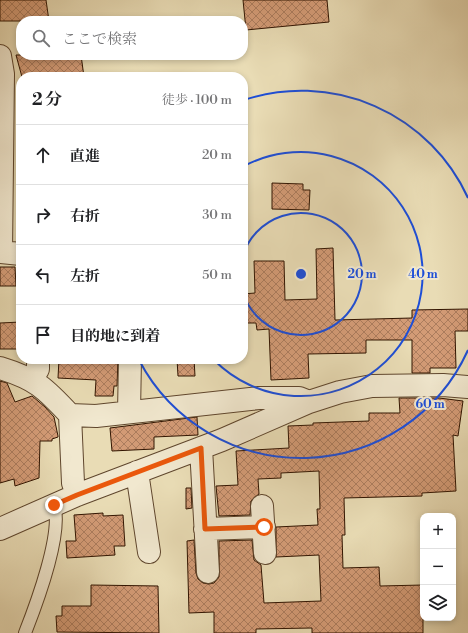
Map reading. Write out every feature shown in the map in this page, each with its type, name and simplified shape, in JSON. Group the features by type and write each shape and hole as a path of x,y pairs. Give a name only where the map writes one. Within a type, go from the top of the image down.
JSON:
{"street":[{"path":"0,56 3,74 0,151 0,252 16,254"},
{"path":"129,412 130,364"},
{"path":"0,368 35,369 50,393 70,415 73,483 77,495"},
{"path":"0,529 77,495 201,448 309,402 340,392 372,386 443,385 468,387"},
{"path":"70,415 96,416 259,398 299,398 309,402"},
{"path":"201,448 208,572"},
{"path":"137,472 149,552"},
{"path":"262,506 266,553"},
{"path":"205,529 264,527"}],"lane":[{"path":"25,633 41,593 56,525 54,505"}],"building":[{"path":"0,0 46,0 48,16 16,16 16,21 0,21"},
{"path":"243,0 327,0 329,22 248,30 248,16 245,16"},
{"path":"17,60 82,60 83,72 21,72"},
{"path":"272,183 303,184 303,190 310,190 309,210 272,209"},
{"path":"333,248 335,320 412,318 412,310 468,309 468,331 455,331 456,368 430,368 430,373 412,373 412,340 366,340 366,353 308,354 309,378 271,380 269,329 257,330 256,323 248,323 248,294 255,293 254,261 284,261 285,300 317,299 316,249"},
{"path":"0,267 15,267 16,286 0,286"},
{"path":"16,322 16,349 0,349 0,323"},
{"path":"59,364 118,364 117,386 114,386 113,396 95,396 96,380 58,378"},
{"path":"177,364 194,364 195,376 178,376"},
{"path":"0,381 7,383 15,402 32,396 45,407 54,417 58,436 52,439 52,441 40,441 39,478 15,486 14,479 0,483"},
{"path":"399,398 439,398 463,401 458,436 453,435 456,491 422,493 422,496 344,498 345,535 342,535 343,568 379,567 380,586 420,585 420,621 423,621 423,633 312,633 312,628 256,629 256,633 214,633 214,612 189,613 187,541 194,540 196,573 198,579 203,583 214,583 219,577 219,541 252,540 254,560 261,565 264,603 321,601 319,555 276,557 276,527 318,525 317,509 320,509 319,471 281,473 281,478 258,479 259,494 251,501 250,515 219,516 216,486 238,485 236,451 289,448 288,426 313,425 313,423 369,421 369,413 400,413"},
{"path":"197,417 198,435 154,437 154,449 112,451 110,428"},
{"path":"186,488 191,488 192,508 186,509"},
{"path":"103,513 103,516 123,515 125,546 114,546 115,555 67,558 66,541 76,541 74,515"},
{"path":"91,585 158,586 159,633 57,632 56,616 62,616 62,606 91,606"}],"route":[{"path":"54,505 201,448 205,529 264,527"}]}
